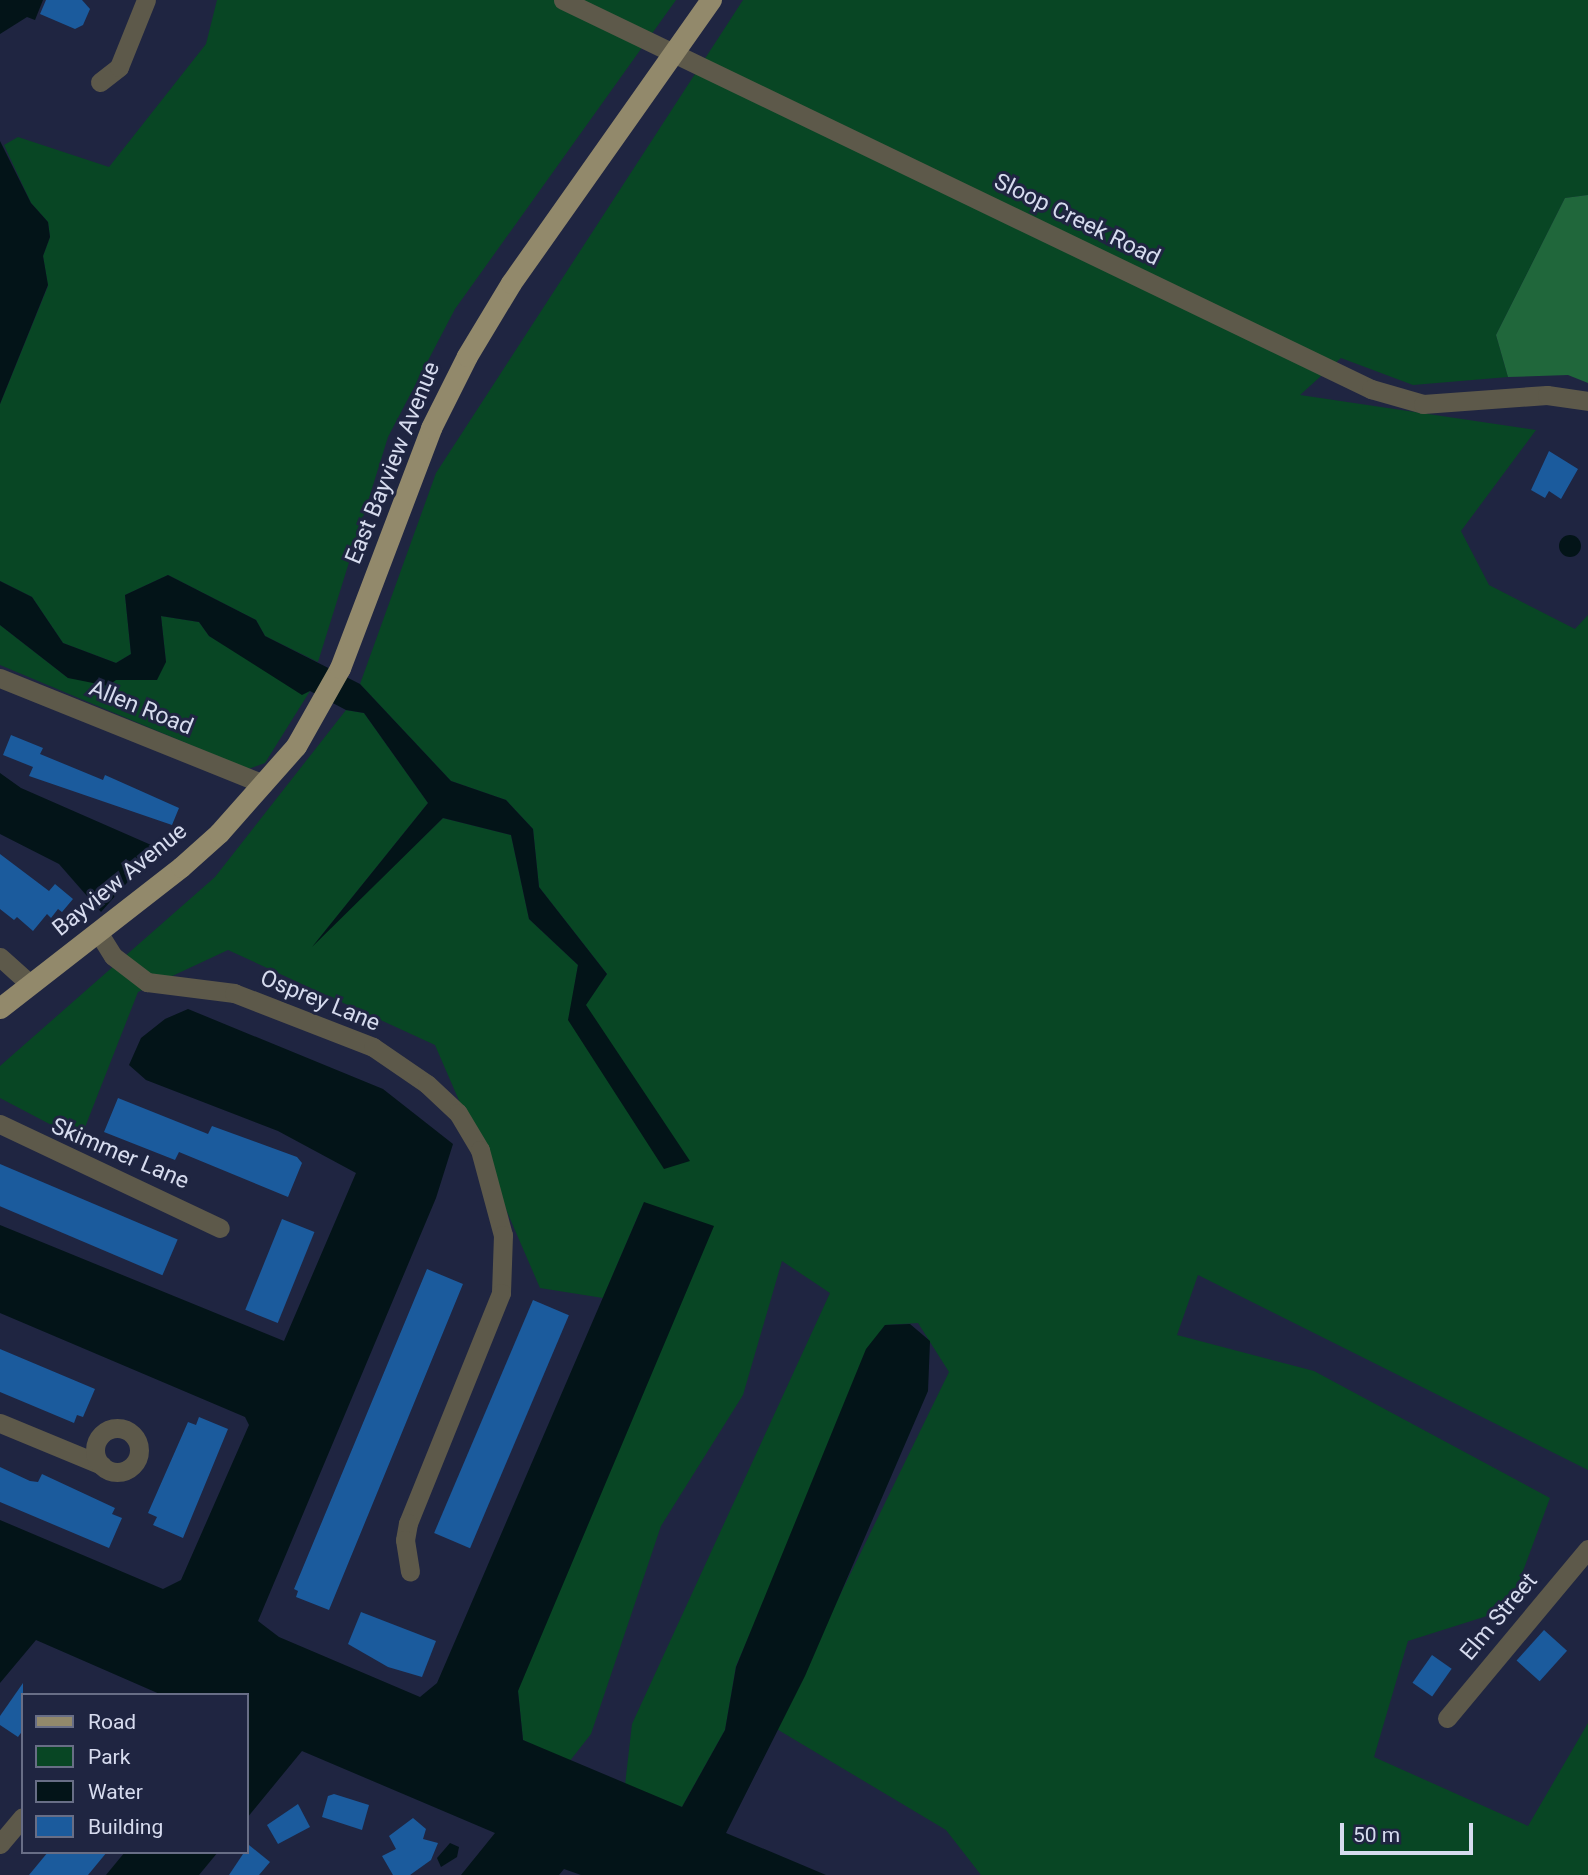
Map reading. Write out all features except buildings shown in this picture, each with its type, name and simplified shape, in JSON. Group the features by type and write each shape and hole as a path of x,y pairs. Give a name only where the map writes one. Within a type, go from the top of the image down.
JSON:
{"main road":[{"name":"East Bayview Avenue","path":"264,784 296,746 340,668 430,428 467,356 511,283 677,53 711,0"},
{"name":"Bayview Avenue","path":"0,1008 181,867 264,784"}],"street":[{"path":"100,82 119,67 146,0"},
{"name":"Sloop Creek Road","path":"563,0 1371,389 1423,404 1547,396 1588,401"},
{"name":"Allen Road","path":"0,678 264,784"},
{"name":"Osprey Lane","path":"98,932 113,956 147,982 234,993 373,1046 427,1084 458,1113 480,1150 503,1236 500,1293 408,1523 405,1540 410,1572"},
{"path":"0,957 29,983"},
{"name":"Skimmer Lane","path":"0,1124 220,1228"},
{"path":"0,1423 102,1465"},
{"name":"Elm Street","path":"1447,1718 1588,1549"},
{"path":"0,1843 21,1819"}],"green space":[{"path":"217,0 676,0 455,309 388,437 318,662 265,636 256,620 168,575 125,595 131,654 116,663 63,643 32,597 0,581 0,404 48,286 43,256 50,237 48,222 31,203 4,145 18,137 109,167 206,44"},
{"path":"743,0 1588,0 1588,195 1565,198 1496,335 1508,377 1413,385 1341,358 1300,395 1536,430 1461,531 1489,585 1575,629 1588,615 1588,1470 1198,1275 1177,1335 1314,1371 1550,1498 1509,1609 1408,1641 1374,1757 1528,1826 1588,1723 1588,1875 981,1875 946,1830 775,1728 949,1372 918,1323 885,1325 736,1666 725,1730 682,1807 625,1785 632,1724 830,1293 782,1261 743,1395 661,1526 591,1734 569,1762 523,1740 518,1691 644,1202 603,1298 540,1288 435,1045 228,950 138,992 80,1140 0,1098 0,1066 215,877 346,710 364,713 428,803 318,940 443,818 511,835 529,919 578,965 569,1020 689,1161 585,1005 607,974 539,887 533,829 506,800 451,781 360,684 436,473"},
{"path":"1588,195 1588,383 1568,375 1508,377 1496,335 1565,198"},
{"path":"161,616 199,622 209,636 310,691 265,763 248,769 0,665 0,625 68,678 116,680 166,662"}],"water":[{"path":"0,0 43,0 35,20 27,17 0,34"},
{"path":"0,141 31,203 48,222 50,237 43,256 48,285 0,404"},
{"path":"1570,535 1578,538 1581,546 1578,554 1570,557 1562,554 1559,546 1562,538"},
{"path":"168,575 256,620 265,636 360,684 451,781 506,800 533,829 539,887 607,974 586,1005 690,1161 664,1169 568,1020 578,965 529,919 511,835 443,818 312,947 428,803 364,713 346,710 310,691 302,695 209,636 199,622 161,616 166,662 157,680 116,680 108,686 68,678 0,625 0,581 32,597 63,643 116,663 131,654 125,595"},
{"path":"0,773 21,788 158,848 101,912 59,864 0,834"},
{"path":"188,1009 383,1089 453,1144 436,1198 258,1621 279,1637 420,1697 437,1683 644,1202 714,1226 518,1691 523,1740 682,1807 725,1730 736,1667 866,1349 885,1325 910,1324 930,1341 928,1391 805,1676 726,1833 826,1875 581,1875 564,1869 559,1875 461,1875 495,1833 302,1751 248,1817 248,1693 157,1693 36,1640 0,1683 0,1520 163,1589 181,1580 249,1425 245,1417 0,1313 0,1225 284,1341 356,1173 278,1131 146,1080 129,1065 141,1038 165,1019"},
{"path":"450,1843 459,1847 457,1857 441,1867 437,1858"},
{"path":"123,1854 216,1854 199,1875 106,1875"}]}
